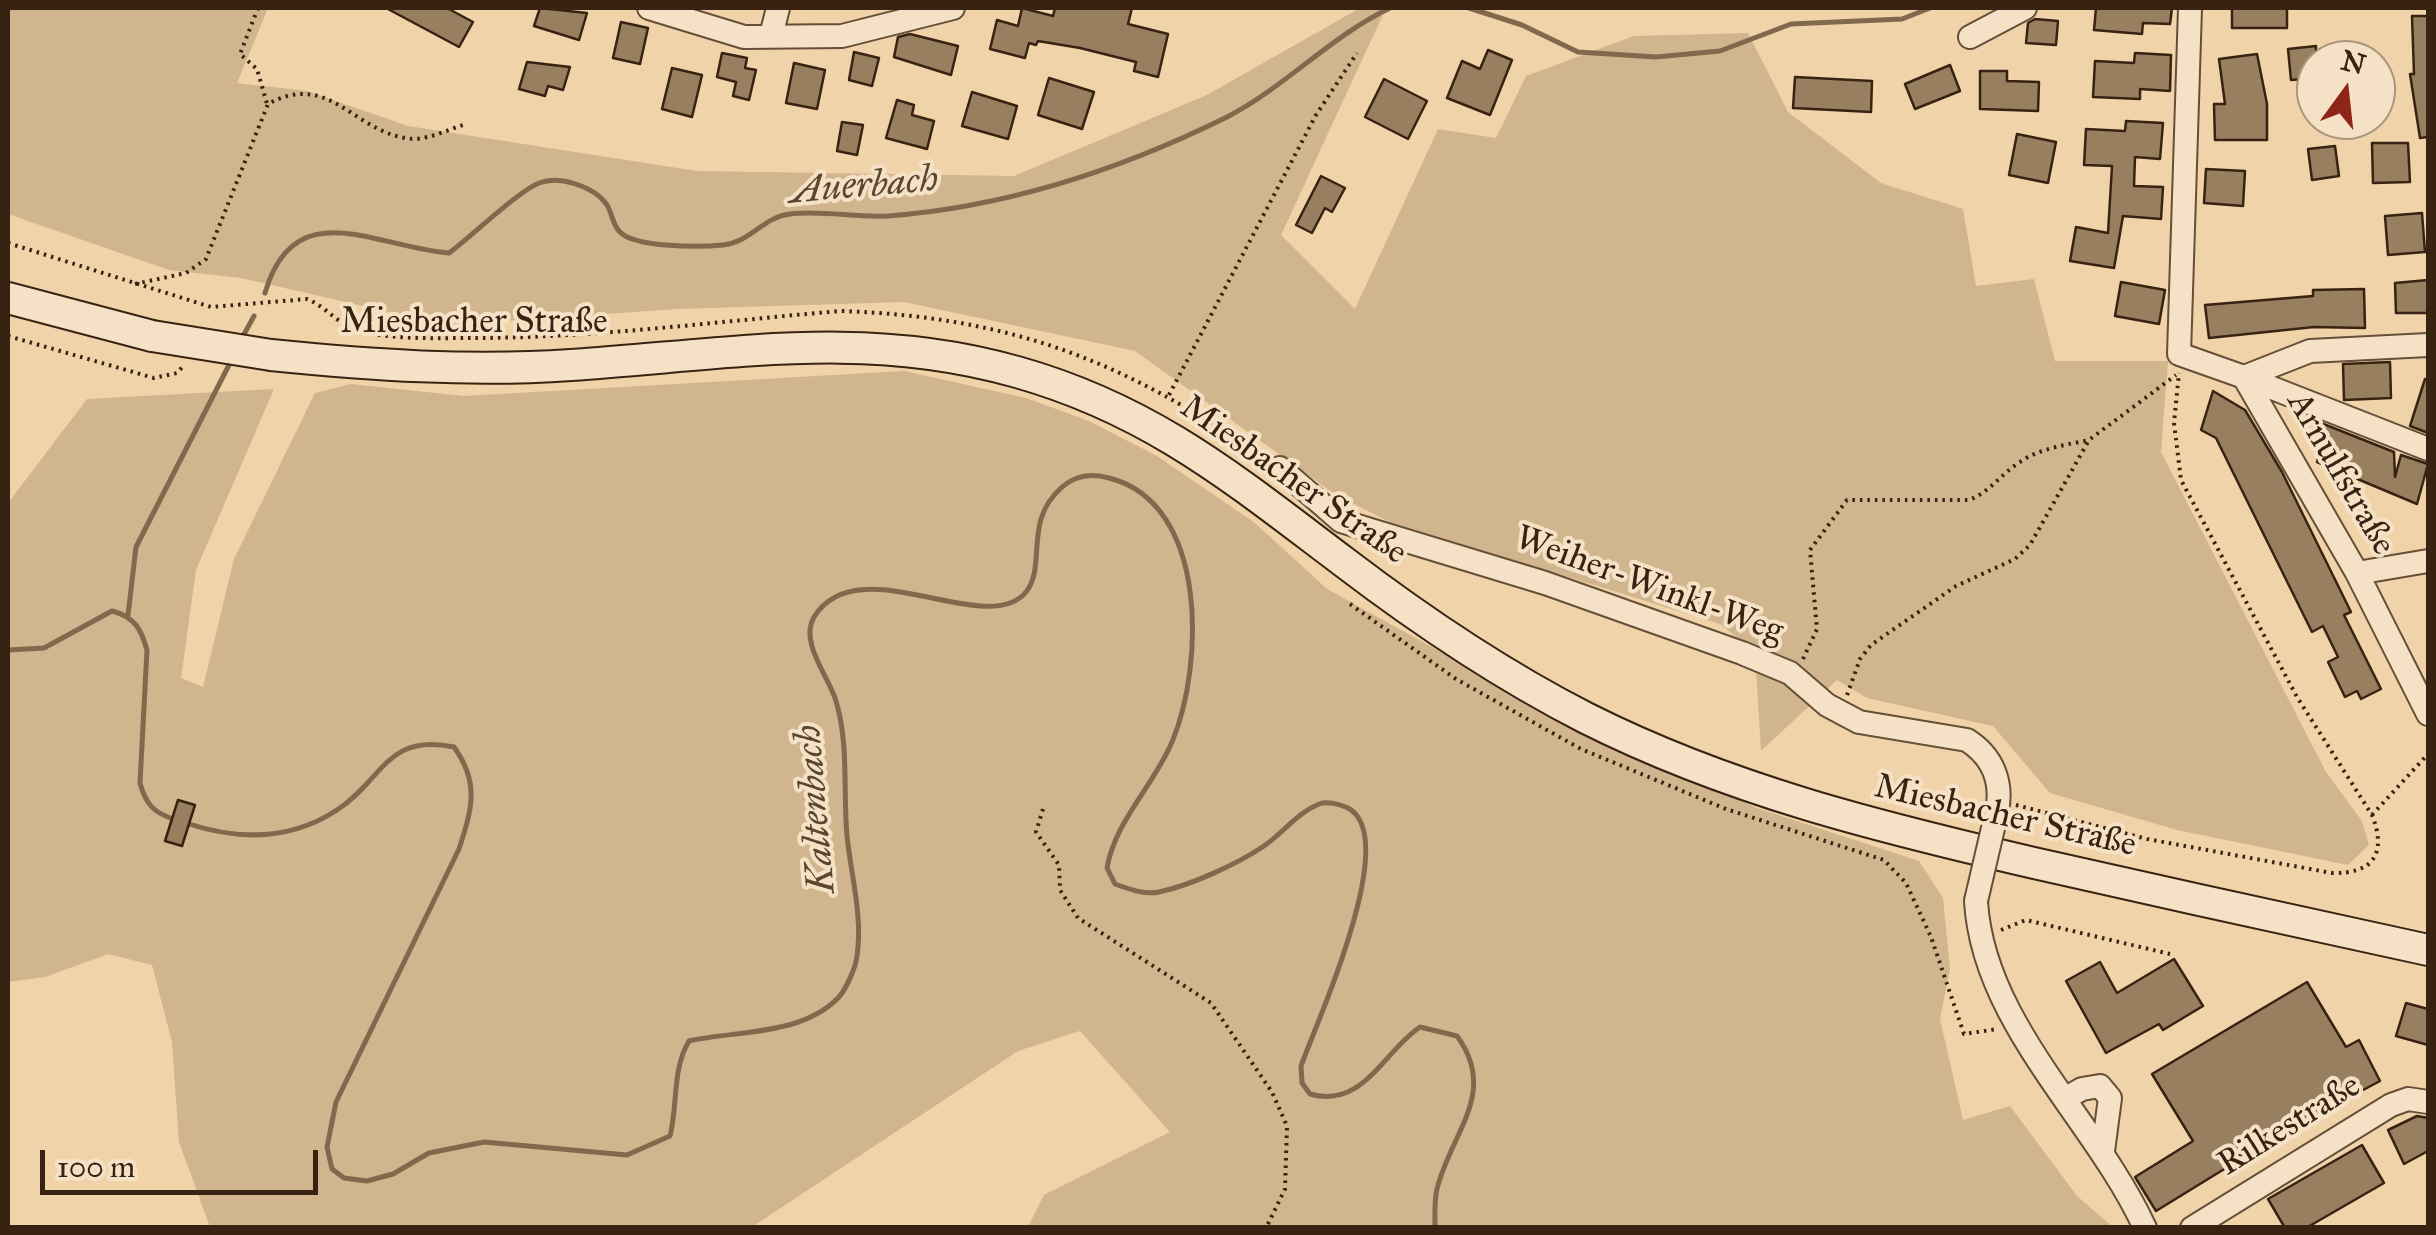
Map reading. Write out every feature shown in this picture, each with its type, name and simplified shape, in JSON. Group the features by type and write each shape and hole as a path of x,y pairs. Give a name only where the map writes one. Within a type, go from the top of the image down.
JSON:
{"main road":[{"name":"Miesbacher Straße","path":"8,298 152,336 272,356 433,368 566,366 821,344 942,354 1010,370 1100,400 1187,444 1436,628 1584,716 1674,759 1770,796 1864,824 2428,950"}],"street":[{"path":"649,8 744,36 842,36 953,8"},
{"path":"770,36 778,8"},
{"path":"1970,37 2025,8"},
{"path":"2190,8 2180,364 2244,377 2428,449"},
{"path":"2244,377 2310,351 2428,345"},
{"name":"Arnulfstraße","path":"2244,377 2358,573 2428,714"},
{"name":"Weiher-Winkl-Weg","path":"1280,468 1341,521 1546,583 1790,673 1841,714 1859,722 1967,740 1992,763 1998,805"},
{"path":"2358,573 2428,561"},
{"path":"1998,805 1976,901 1978,939 2016,1022 2126,1185 2145,1228"},
{"path":"2066,1098 2082,1089 2100,1086 2110,1098 2102,1151"},
{"name":"Rilkestraße","path":"2192,1228 2391,1105 2408,1100 2428,1102"}],"path":[{"path":"258,8 240,54 257,68 262,99 268,104"},
{"path":"1170,395 1316,115 1357,53"},
{"path":"135,284 186,273 206,258 268,104 300,93 319,96 402,138 420,139 466,124"},
{"path":"8,243 211,306 289,299"},
{"path":"210,317 211,306"},
{"path":"8,336 154,378 177,374 188,359"},
{"path":"1841,714 1860,659 1880,638 1956,586 2015,560 2030,545 2089,440 2169,378 2180,364"},
{"path":"1998,805 2147,839 2332,873 2354,874 2378,852 2380,834 2372,815 2296,697 2181,480 2174,424 2180,364"},
{"path":"1790,673 1809,652 1817,629 1810,550 1847,500 1969,500 1982,495 2020,462 2042,451 2089,440"},
{"path":"1350,604 1456,679 1580,750 1726,809 1884,860 1906,883 1915,901 1964,1034 1984,1034 2016,1022"},
{"path":"2372,815 2428,754"},
{"path":"1042,809 1036,832 1059,866 1060,890 1078,918 1211,1003 1272,1092 1287,1126 1285,1189 1266,1228"},
{"path":"1978,939 2026,920 2170,954"}],"shaded area":[{"path":"8,8 268,8 237,83 307,91 408,126 697,171 1014,176 1207,95 1360,8 1386,8 1281,235 1355,309 1438,129 1496,138 1526,76 1634,36 1748,33 1788,112 1881,183 1963,209 1976,286 2034,279 2055,361 2168,361 2161,452 2326,772 2362,821 2369,845 2348,865 2177,830 2050,793 1993,726 1867,698 1837,680 1761,751 1755,652 1720,624 1390,522 1336,495 1135,351 904,302 677,309 446,325 241,278 169,270 8,214"},
{"path":"904,371 1026,398 1089,421 1157,456 1255,523 1327,589 1605,743 1757,808 1919,861 1943,898 1950,969 1940,1019 1963,1120 2010,1106 2077,1196 2113,1227 1028,1227 1044,1195 1170,1132 1080,1031 1018,1051 752,1227 210,1227 179,1142 172,1042 152,965 108,954 45,977 8,982 8,503 87,399 274,389 196,570 181,678 203,687 234,559 315,393 351,384 464,396"}],"building":[{"path":"386,8 447,8 473,22 459,47"},
{"path":"540,8 587,13 579,40 534,26"},
{"path":"1022,8 1053,16 1055,8 1132,8 1128,24 1168,34 1158,77 1134,71 1136,62 1038,41 1036,45 1029,43 1025,58 990,49 997,20 1018,26"},
{"path":"2096,8 2172,8 2170,24 2143,23 2142,34 2094,30"},
{"path":"2232,8 2287,8 2287,28 2232,28"},
{"path":"2412,16 2428,16 2428,137 2420,138 2410,74 2414,74"},
{"path":"2035,19 2058,21 2056,45 2026,43 2028,23"},
{"path":"621,22 648,28 640,64 613,58"},
{"path":"910,34 958,46 951,75 894,57 898,37"},
{"path":"2296,48 2296,80 2291,80 2288,49"},
{"path":"1488,50 1512,60 1490,115 1447,98 1462,61 1480,69"},
{"path":"854,52 879,58 872,86 849,80"},
{"path":"722,53 747,58 745,68 756,70 749,100 733,96 736,82 717,77"},
{"path":"2135,53 2171,55 2170,91 2140,89 2140,99 2093,97 2095,61 2134,63"},
{"path":"2257,54 2267,104 2267,140 2215,140 2214,104 2225,104 2219,59"},
{"path":"527,62 570,67 563,90 548,86 545,96 519,89"},
{"path":"794,63 825,70 817,109 786,103"},
{"path":"1950,65 1960,91 1915,109 1905,84"},
{"path":"672,68 702,75 692,117 662,109"},
{"path":"1980,71 2007,71 2007,81 2039,82 2038,111 1980,109"},
{"path":"1795,77 1872,81 1871,112 1793,108"},
{"path":"1049,78 1094,92 1082,129 1038,115"},
{"path":"1384,79 1427,101 1408,139 1365,117"},
{"path":"972,92 1017,106 1008,139 962,126"},
{"path":"897,100 914,105 912,115 934,121 927,149 886,138"},
{"path":"2126,121 2163,123 2160,159 2135,157 2134,186 2163,187 2161,219 2123,216 2114,268 2070,261 2076,227 2108,233 2112,166 2084,165 2086,129 2125,131"},
{"path":"842,122 863,125 857,155 837,151"},
{"path":"2017,134 2056,142 2048,183 2009,175"},
{"path":"2372,143 2408,143 2410,182 2373,183"},
{"path":"2335,146 2339,176 2312,180 2308,149"},
{"path":"2206,169 2245,171 2243,206 2204,203"},
{"path":"1321,176 1345,188 1332,212 1325,208 1312,233 1296,225"},
{"path":"2422,213 2425,252 2388,255 2385,216"},
{"path":"2428,280 2428,313 2396,313 2395,283"},
{"path":"2121,282 2165,290 2159,324 2115,316"},
{"path":"2364,289 2365,328 2314,327 2209,338 2205,305 2313,296 2313,290"},
{"path":"2390,362 2391,398 2344,400 2343,364"},
{"path":"2428,379 2428,433 2410,426"},
{"path":"2213,391 2245,410 2282,472 2351,612 2344,615 2381,689 2361,699 2357,691 2345,697 2328,662 2338,657 2323,626 2312,632 2216,438 2201,430"},
{"path":"2316,421 2394,452 2395,477 2401,455 2428,464 2417,504 2317,462 2325,440 2311,435"},
{"path":"178,800 195,805 182,846 165,841"},
{"path":"2174,959 2203,1006 2163,1030 2159,1024 2106,1053 2066,981 2100,962 2117,993"},
{"path":"2307,982 2346,1047 2359,1040 2380,1081 2237,1157 2239,1160 2156,1211 2135,1177 2193,1141 2152,1074"},
{"path":"2406,1003 2428,1009 2428,1045 2396,1036"},
{"path":"2417,1116 2428,1118 2428,1151 2404,1164 2388,1130"},
{"path":"2362,1145 2384,1183 2306,1228 2285,1228 2268,1199"}],"waterway":[{"name":"Auerbach","path":"265,293 278,262 296,243 316,234 366,236 449,253 519,195 547,181 567,182 594,193 607,205 618,229 628,237 653,244 685,246 733,243 790,214 888,216 1019,194 1105,169 1227,117 1368,19 1390,8"},
{"name":"Auerbach","path":"1469,8 1522,25 1578,52 1656,57 1720,51 1791,24 1902,19 1930,8"},
{"name":"Auerbach","path":"242,338 254,316"},
{"name":"Auerbach","path":"128,615 136,547 231,361"},
{"name":"Kaltenbach","path":"186,823 244,835 301,828 353,798 399,753 431,744 454,747 468,772 470,785 464,835 336,1102 327,1147 332,1169 344,1178 367,1181 393,1174 429,1153 484,1142 627,1155 670,1136 678,1075 689,1041 768,1030 807,1019 839,997 855,966 859,926 847,836 843,734 836,701 810,637 814,617 834,598 860,590 983,606 1007,604 1026,592 1032,581 1039,529 1049,501 1078,478 1109,478 1142,493 1166,519 1181,552 1190,591 1192,632 1190,672 1172,742 1126,819 1107,868 1115,884 1142,892 1172,889 1241,860 1319,804 1334,803 1348,808 1362,826 1366,854 1361,891 1337,972 1301,1066 1302,1083 1310,1094 1344,1093 1371,1076 1420,1027 1457,1036 1469,1057 1473,1095 1437,1189 1435,1228"},
{"name":"Kaltenbach","path":"8,650 44,648 112,611 132,620 147,650 140,783 152,807 176,820"}]}
